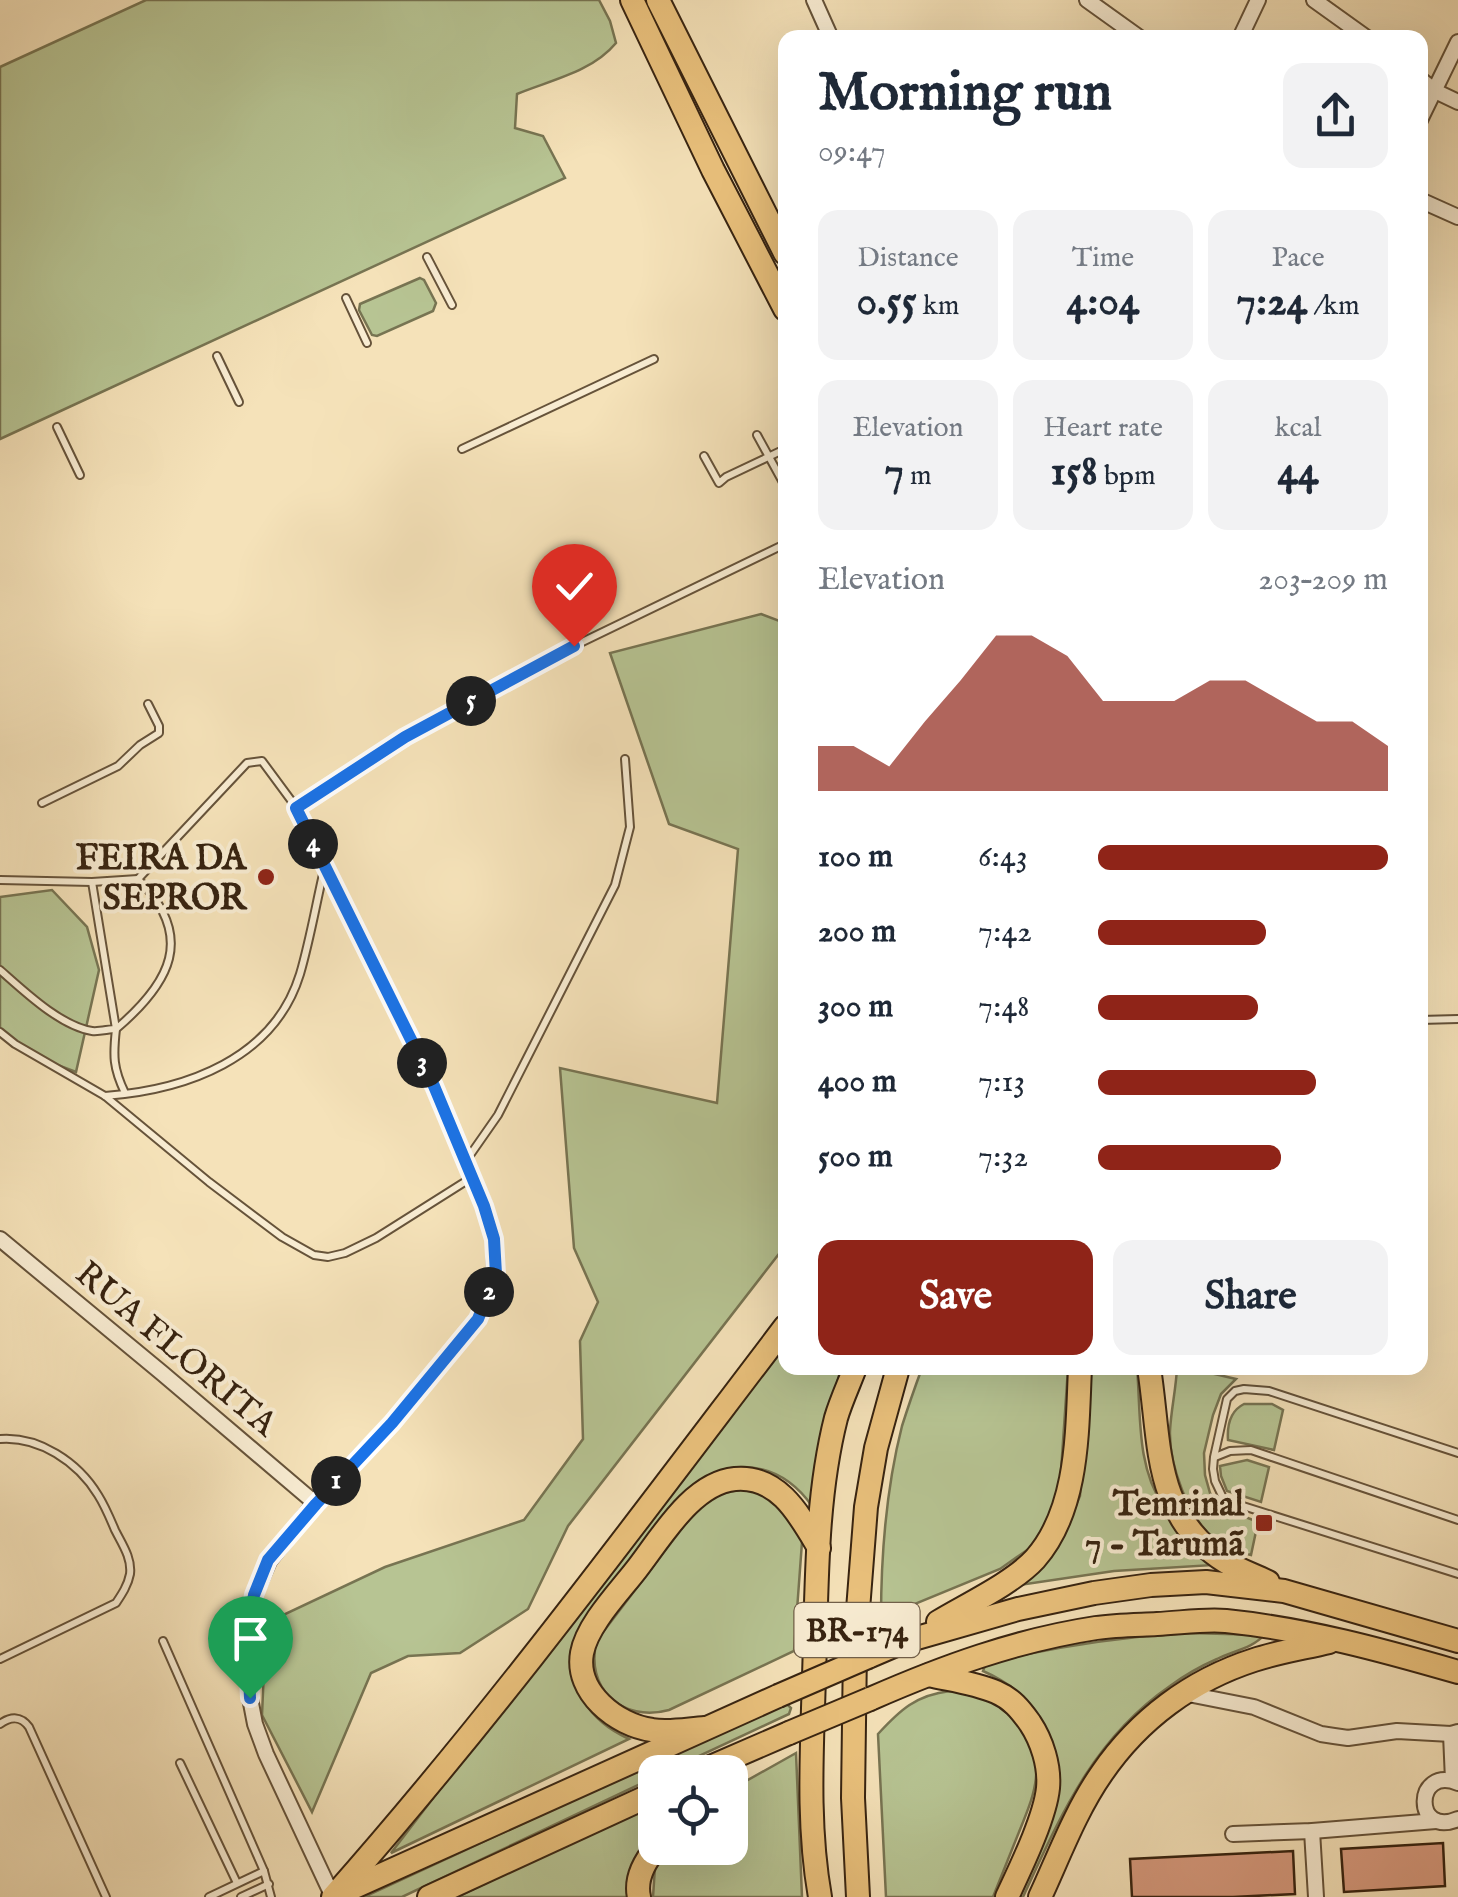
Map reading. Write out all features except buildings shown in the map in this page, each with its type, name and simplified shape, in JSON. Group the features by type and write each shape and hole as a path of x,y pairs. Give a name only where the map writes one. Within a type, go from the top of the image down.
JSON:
{"highway":[{"path":"632,0 778,295"},
{"path":"658,0 778,240"},
{"path":"333,1897 518,1677 778,1336"},
{"name":"BR-174","path":"820,1897 813,1860 811,1762 819,1548 826,1472 837,1416 852,1375"},
{"name":"BR-174","path":"860,1890 853,1798 856,1648 864,1525 876,1448 896,1375"},
{"path":"333,1897 903,1642 1016,1575 1034,1560 1056,1530 1073,1456 1079,1375"},
{"path":"1151,1375 1162,1471 1186,1529 1228,1564 1284,1591"},
{"path":"705,1728 652,1730 622,1722 596,1701 585,1679 582,1654 594,1625 692,1499 718,1483 738,1478 763,1483 789,1500 819,1548"},
{"path":"903,1642 1018,1609 1132,1588 1206,1582 1284,1591 1456,1638"},
{"path":"736,1755 975,1657 1047,1637 1100,1628 1222,1621 1280,1628 1458,1672"},
{"path":"1040,1897 1102,1772 1146,1722 1182,1692 1216,1675 1254,1660 1338,1640"},
{"path":"925,1675 997,1692 1017,1705 1036,1732 1046,1758 1048,1788 1030,1845 1007,1897"},
{"path":"746,1755 758,1745"},
{"path":"428,1897 638,1801"},
{"path":"810,1897 813,1860"},
{"path":"638,1897 643,1865"}],"street":[{"path":"814,0 827,30"},
{"path":"1087,0 1129,30"},
{"path":"1244,30 1258,0"},
{"path":"1314,0 1355,30"},
{"path":"1428,104 1458,42"},
{"path":"1428,85 1458,102"},
{"path":"1428,203 1458,216"},
{"path":"296,808 434,1086 484,1206 494,1239 496,1274 478,1319 392,1423 268,1560 254,1595 247,1634 255,1724 333,1897"},
{"name":"RUA FLORITA","path":"0,1239 316,1504"},
{"path":"1182,1692 1254,1706 1334,1736 1348,1738 1397,1731 1454,1733 1455,1782 1435,1782 1424,1797 1428,1815 1436,1821 1444,1824 1458,1819"},
{"path":"1233,1834 1436,1821"},
{"path":"1312,1831 1316,1897"}],"lane":[{"path":"427,257 452,306"},
{"path":"346,298 368,343"},
{"path":"217,356 239,402"},
{"path":"462,449 654,358"},
{"path":"57,428 80,475"},
{"path":"757,435 778,473"},
{"path":"704,456 719,483 778,452"},
{"path":"0,880 138,879 250,761 262,761 296,808 405,737 574,646 778,547"},
{"path":"42,803 118,766 159,733 148,704"},
{"path":"465,1161 498,1115 615,885 630,827 625,759"},
{"path":"104,1096 198,1076 234,1060 265,1036 289,1001 300,975 324,868"},
{"path":"0,970 41,1006 73,1024 92,1031 116,1029 148,999 169,962 165,912 138,879"},
{"path":"92,882 116,1029 115,1071 125,1093"},
{"path":"1428,1020 1458,1019"},
{"path":"0,1032 104,1096 209,1182 282,1237 314,1255 345,1253 376,1238 472,1178"},
{"path":"1458,1453 1269,1391 1252,1389 1234,1391 1227,1400 1214,1457 1215,1481 1224,1500 1458,1574"},
{"path":"0,1438 45,1446 75,1466 98,1493 130,1559 130,1575 116,1603 0,1660"},
{"path":"1214,1457 1251,1450 1458,1520"},
{"path":"164,1641 269,1884 270,1897"},
{"path":"0,1724 16,1718 29,1727 106,1897"},
{"path":"180,1763 237,1883"},
{"path":"208,1897 264,1872"},
{"path":"241,1897 269,1884"}],"green space":[{"path":"146,0 599,0 616,43 583,68 517,94 515,128 543,136 565,178 0,439 0,67"},
{"path":"420,278 436,303 433,311 372,335 359,310 360,304"},
{"path":"761,614 778,620 778,1255 568,1526 528,1609 460,1653 408,1656 371,1673 312,1812 262,1715 266,1623 385,1567 524,1520 583,1439 580,1341 598,1302 574,1248 560,1068 717,1103 738,849 669,824 610,653"},
{"path":"52,890 87,927 99,970 76,1072 31,1055 0,1035 0,897"},
{"path":"778,1348 778,1375 839,1375 812,1506 785,1479 753,1468 737,1467 703,1479 687,1490 587,1619 582,1698 602,1722 629,1739 391,1853"},
{"path":"920,1375 1068,1375 1060,1486 1053,1514 1030,1548 1000,1569 881,1618 888,1498 902,1426"},
{"path":"1088,1375 1137,1375 1141,1438 1154,1490 1214,1565 1114,1571 1013,1586 1066,1528 1080,1496"},
{"path":"1176,1375 1236,1379 1221,1394 1213,1415 1204,1453 1205,1475 1218,1506 1258,1522 1251,1555 1215,1540 1196,1518 1173,1459 1171,1423"},
{"path":"1244,1404 1272,1404 1283,1410 1274,1450 1228,1440 1230,1419"},
{"path":"1247,1460 1269,1467 1261,1502 1227,1491 1221,1476 1220,1466"},
{"path":"747,1489 769,1495 800,1530 794,1651 669,1710 652,1713 622,1706 610,1698 596,1673 597,1640 696,1510 720,1495"},
{"path":"1188,1633 1264,1635 1181,1678 1120,1730 1066,1808 1023,1897 1012,1897 1052,1744 1034,1709 1017,1691 983,1671 986,1663 1086,1644"},
{"path":"950,1691 988,1700 1002,1709 1027,1738 1036,1764 1030,1803 993,1897 886,1897 878,1734 909,1705"},
{"path":"785,1702 791,1708 789,1714 701,1755 671,1755"},
{"path":"796,1753 802,1897 653,1897 657,1865 748,1865 748,1780"},
{"path":"638,1770 638,1785 402,1897 364,1897"},
{"path":"638,1810 634,1897 457,1897"}],"place":[{"name":"FEIRA DA SEPROR","path":"266,877"},
{"name":"Temrinal 7 - Tarumã","path":"1264,1523"}],"route":[{"path":"250,1698 247,1634 254,1595 268,1560 392,1423 478,1319 496,1274 494,1239 484,1206 434,1086 296,808 405,737 574,646"}]}
